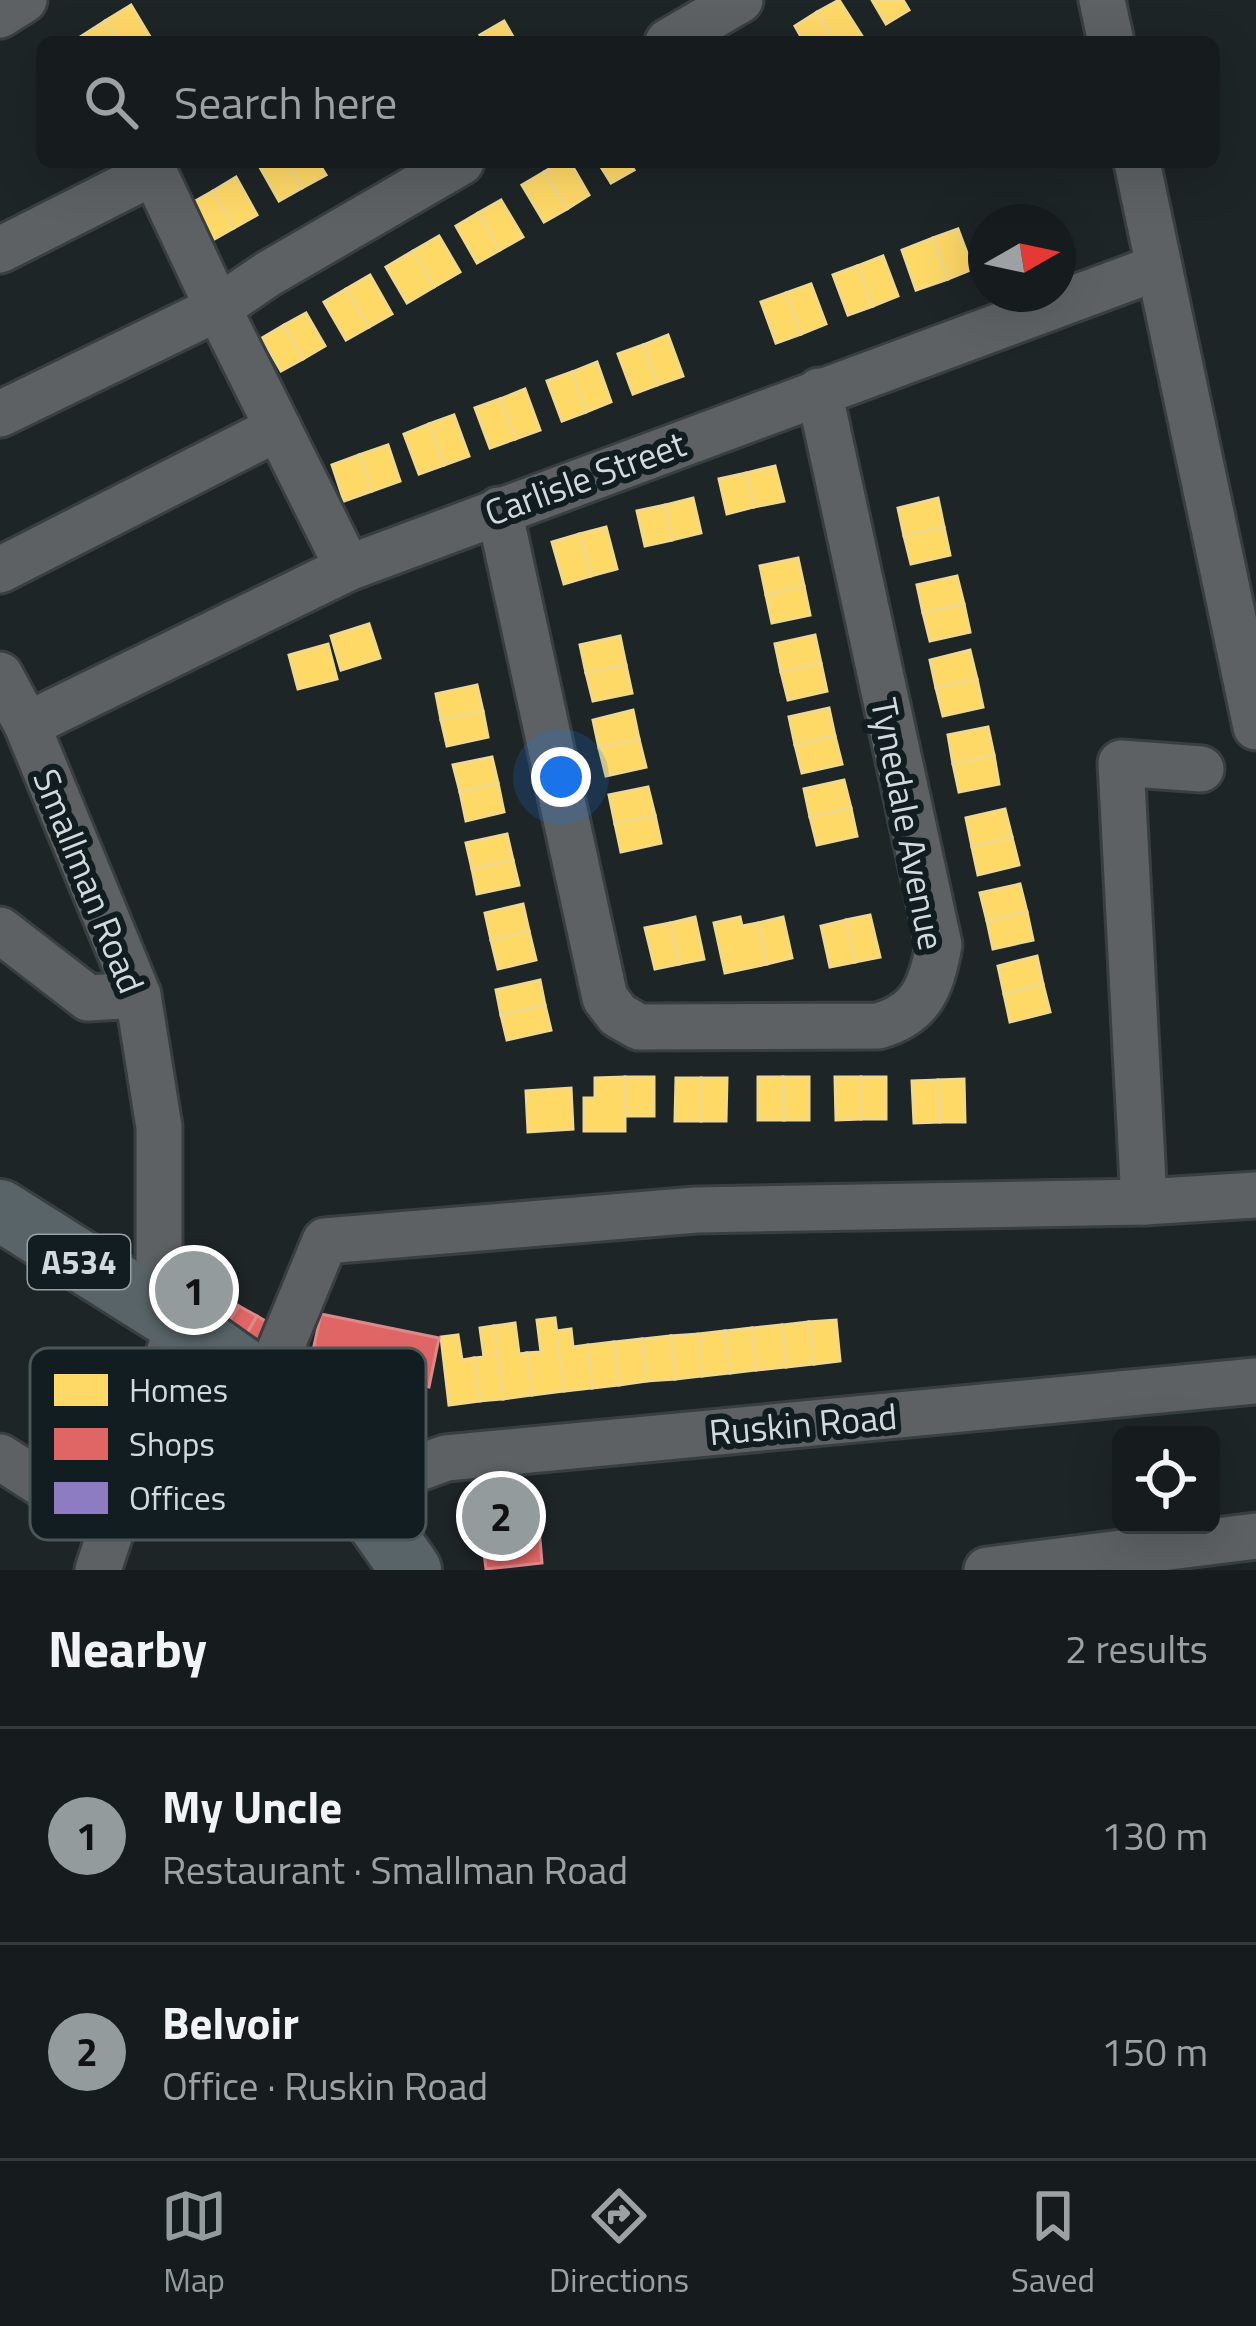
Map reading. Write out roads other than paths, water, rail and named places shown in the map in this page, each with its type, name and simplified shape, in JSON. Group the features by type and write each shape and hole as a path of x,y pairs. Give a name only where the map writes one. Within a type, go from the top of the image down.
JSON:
{"main road":[{"name":"A534","path":"0,1210 213,1348"},
{"name":"A534","path":"390,1540 412,1570"}],"street":[{"path":"0,15 24,0"},
{"path":"681,23 740,0"},
{"path":"1102,0 1111,36"},
{"path":"0,414 218,308 451,168"},
{"path":"1138,168 1256,727"},
{"path":"0,250 154,172 348,568"},
{"name":"Carlisle Street","path":"27,725 348,568 1159,267"},
{"name":"Tynedale Avenue","path":"499,510 605,998 618,1015 639,1027 878,1026 903,1019 928,985 939,945 819,391"},
{"path":"0,570 278,428"},
{"name":"Smallman Road","path":"0,675 27,725 138,995 159,1127 169,1317 160,1348"},
{"path":"1144,1202 1121,763 1201,769"},
{"path":"0,931 88,998 138,995"},
{"path":"280,1348 325,1241 696,1210 1144,1202 1256,1195"},
{"name":"Ruskin Road","path":"426,1465 446,1458 1256,1381"},
{"path":"0,1456 30,1483"},
{"path":"987,1570 1256,1536"}],"place":[{"name":"My Uncle","path":"194,1290"},
{"name":"Belvoir","path":"501,1516"}]}
